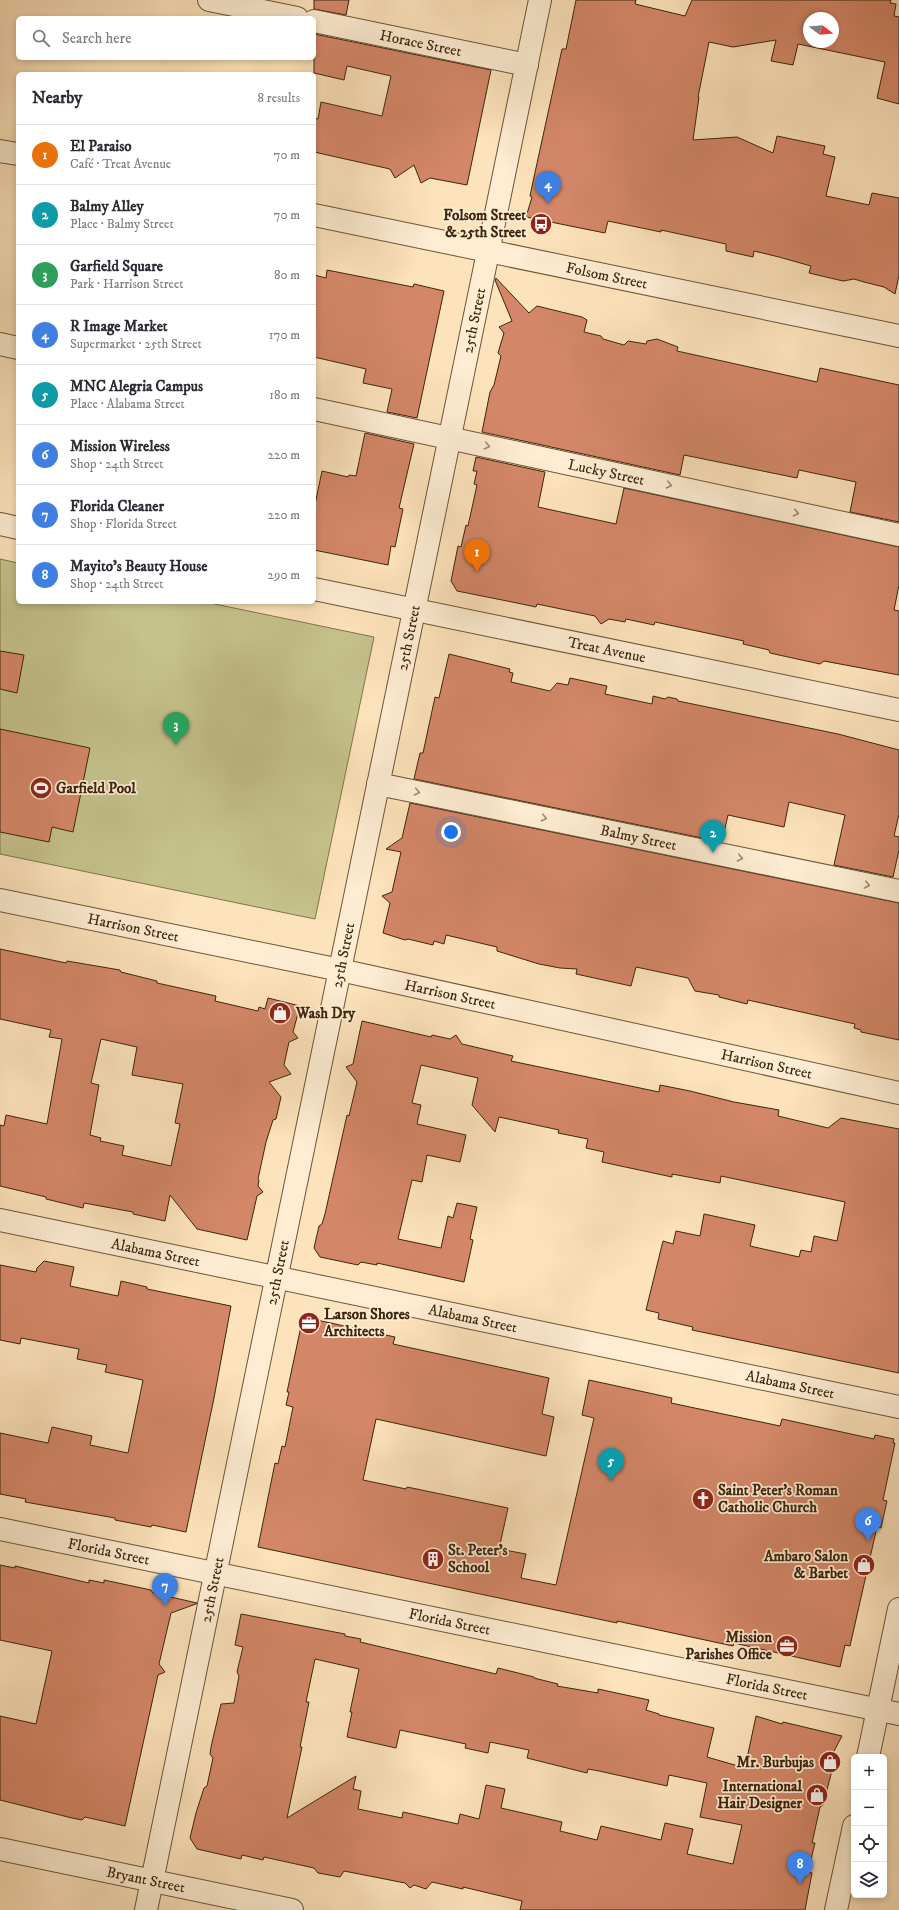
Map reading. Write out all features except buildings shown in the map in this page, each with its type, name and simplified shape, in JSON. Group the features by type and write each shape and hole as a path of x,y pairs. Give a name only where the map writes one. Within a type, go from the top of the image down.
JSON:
{"street":[{"path":"209,0 287,16"},
{"name":"25th Street","path":"146,1910 540,0"},
{"name":"Horace Street","path":"316,22 527,65"},
{"path":"0,151 16,154"},
{"name":"Folsom Street","path":"316,216 899,336"},
{"path":"0,344 16,348"},
{"name":"Lucky Street","path":"316,409 899,535"},
{"path":"0,524 16,528"},
{"name":"Treat Avenue","path":"316,589 899,710"},
{"name":"Balmy Street","path":"378,784 899,891"},
{"name":"Harrison Street","path":"0,900 340,970 899,1093"},
{"name":"Alabama Street","path":"0,1220 899,1407"},
{"name":"Florida Street","path":"0,1529 899,1714"},
{"path":"869,1754 899,1609"},
{"path":"836,1910 851,1840"},
{"name":"Bryant Street","path":"0,1849 292,1910"}],"shaded area":[{"path":"0,559 16,563 16,604 215,604 374,637 315,919 0,854"}],"place":[{"name":"R Image Market","path":"548,204"},
{"name":"Folsom Street & 25th Street","path":"541,224"},
{"name":"El Paraiso","path":"477,572"},
{"name":"Garfield Square","path":"176,745"},
{"name":"Garfield Pool","path":"41,788"},
{"name":"Balmy Alley","path":"713,853"},
{"name":"Wash Dry","path":"280,1013"},
{"name":"Larson Shores Architects","path":"309,1323"},
{"name":"MNC Alegria Campus","path":"611,1481"},
{"name":"Saint Peter's Roman Catholic Church","path":"703,1499"},
{"name":"Mission Wireless","path":"868,1541"},
{"name":"St. Peter's School","path":"433,1559"},
{"name":"Ambaro Salon & Barbet","path":"864,1565"},
{"name":"Florida Cleaner","path":"165,1606"},
{"name":"Mission Parishes Office","path":"787,1646"},
{"name":"Mr. Burbujas","path":"830,1762"},
{"name":"International Hair Designer","path":"817,1795"},
{"name":"Mayito's Beauty House","path":"800,1884"}]}
